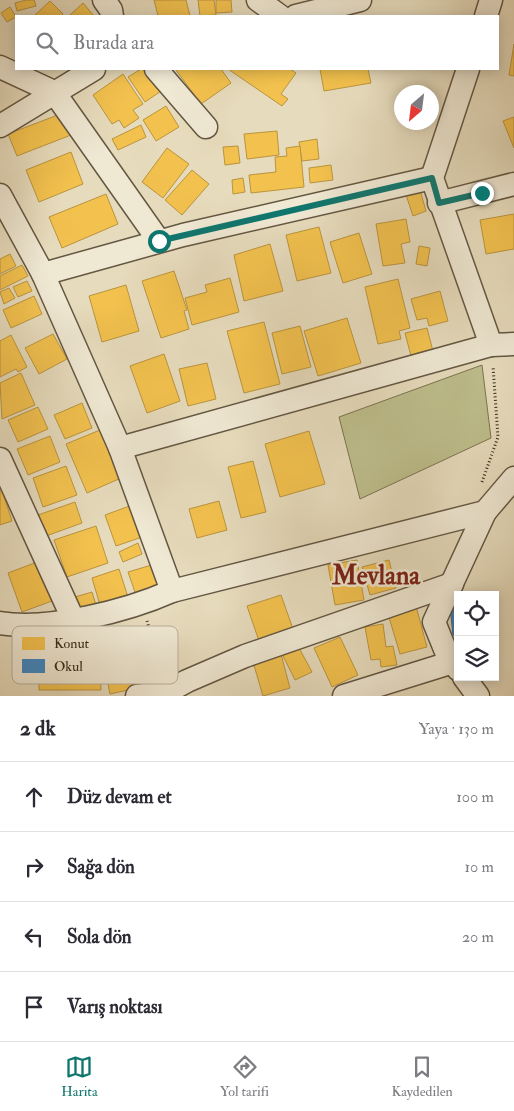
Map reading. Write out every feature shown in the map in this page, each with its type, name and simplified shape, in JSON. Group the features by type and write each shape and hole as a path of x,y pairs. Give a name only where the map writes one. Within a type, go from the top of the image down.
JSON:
{"street":[{"path":"104,0 111,10 112,15"},
{"path":"258,0 279,15"},
{"path":"300,15 360,0"},
{"path":"486,15 491,0"},
{"path":"0,67 54,92 159,241"},
{"path":"0,126 92,70"},
{"path":"157,70 206,127"},
{"path":"120,448 508,344 439,203 432,178 468,70"},
{"path":"43,274 159,241 432,178"},
{"path":"439,203 514,184"},
{"path":"0,194 43,274 120,448 172,591"},
{"path":"0,459 73,618"},
{"path":"454,664 447,654 434,622 452,584 477,514 514,478"},
{"path":"0,623 21,626 142,604 172,591 477,514"},
{"path":"137,696 167,692 187,681 245,656 452,584"},
{"path":"344,696 454,670"},
{"path":"467,681 478,696"}],"path":[{"path":"477,514 498,437 508,344"},
{"path":"142,604 148,626"},
{"path":"165,684 167,692"}],"green space":[{"path":"482,365 491,438 360,499 339,417"}],"building: Konut":[{"path":"34,0 36,6 17,11 15,3"},
{"path":"154,0 186,0 190,15 158,15"},
{"path":"198,0 214,0 216,15 200,15"},
{"path":"216,0 231,0 232,12 216,13"},
{"path":"50,1 63,14 62,15 35,15"},
{"path":"83,3 93,15 70,15"},
{"path":"10,7 15,18 7,22 1,13"},
{"path":"514,44 514,76 509,75"},
{"path":"139,70 156,70 167,87 145,102 128,77"},
{"path":"176,70 222,70 231,83 201,104"},
{"path":"229,70 292,70 296,73 281,94 288,99 282,106"},
{"path":"320,70 368,70 371,83 324,91"},
{"path":"123,74 143,104 133,110 139,118 124,128 119,120 112,124 93,95"},
{"path":"166,106 179,127 156,141 143,120"},
{"path":"63,113 71,135 17,156 8,134"},
{"path":"514,117 514,148 503,121"},
{"path":"141,125 146,137 118,150 112,139"},
{"path":"277,131 279,155 247,159 244,134"},
{"path":"317,139 319,159 302,161 299,142"},
{"path":"238,146 240,163 225,165 223,147"},
{"path":"300,146 304,187 251,193 249,175 276,172 275,157 287,156 286,148"},
{"path":"167,148 189,164 163,198 142,182"},
{"path":"71,152 83,184 39,202 26,170"},
{"path":"331,165 333,180 310,183 309,168"},
{"path":"192,170 209,184 182,215 165,200"},
{"path":"243,178 245,192 233,194 232,180"},
{"path":"420,190 426,211 413,216 406,195"},
{"path":"106,194 118,224 62,248 49,217"},
{"path":"514,214 514,249 486,254 480,220"},
{"path":"406,219 410,242 401,244 405,263 383,266 376,224"},
{"path":"319,227 331,273 297,281 286,235"},
{"path":"359,233 372,274 343,283 330,242"},
{"path":"270,244 283,291 244,301 234,255"},
{"path":"419,246 430,248 427,266 416,264"},
{"path":"10,254 16,266 0,274 0,259"},
{"path":"22,265 28,276 0,290 0,276"},
{"path":"174,271 187,310 184,311 189,329 161,338 142,281"},
{"path":"230,278 239,312 192,325 185,298 207,292 205,285"},
{"path":"398,279 410,328 399,331 401,339 378,344 365,287"},
{"path":"27,281 32,291 18,297 13,287"},
{"path":"126,285 139,331 102,342 89,296"},
{"path":"9,288 15,298 4,304 0,292"},
{"path":"440,291 448,321 429,326 427,318 417,320 411,299"},
{"path":"34,296 42,314 11,328 3,310"},
{"path":"347,318 361,363 318,376 304,331"},
{"path":"264,322 280,384 244,393 227,331"},
{"path":"300,326 311,367 282,374 272,333"},
{"path":"427,328 433,351 411,356 405,333"},
{"path":"53,334 67,359 39,374 25,348"},
{"path":"11,335 27,367 18,372 16,369 0,377 0,341"},
{"path":"164,354 180,401 147,413 130,366"},
{"path":"207,363 216,399 188,406 179,369"},
{"path":"21,373 35,405 2,419 0,383"},
{"path":"82,403 92,428 65,439 54,415"},
{"path":"38,407 48,429 18,442 8,420"},
{"path":"100,430 121,478 87,493 66,444"},
{"path":"309,431 325,484 280,497 265,444"},
{"path":"50,436 60,462 28,475 17,449"},
{"path":"253,461 266,512 241,518 228,467"},
{"path":"66,466 77,495 43,507 33,478"},
{"path":"2,490 12,521 0,525 0,491"},
{"path":"219,501 227,530 197,538 189,509"},
{"path":"75,502 82,523 46,536 38,515"},
{"path":"135,504 145,536 116,546 105,515"},
{"path":"96,526 108,563 67,577 54,540"},
{"path":"138,543 142,554 123,562 119,552"},
{"path":"357,560 364,600 335,605 328,565"},
{"path":"389,560 396,588 370,595 362,567"},
{"path":"37,562 52,601 22,612 8,573"},
{"path":"155,564 163,590 137,598 128,572"},
{"path":"119,569 128,597 100,605 92,578"},
{"path":"92,592 96,605 79,610 75,597"},
{"path":"281,595 293,629 259,641 247,606"},
{"path":"416,606 427,647 400,654 388,614"},
{"path":"383,624 386,647 393,646 397,665 381,667 380,659 371,660 365,627"},
{"path":"340,637 358,675 332,687 314,648"},
{"path":"298,646 312,672 295,680 282,654"},
{"path":"281,654 290,688 263,696 253,662"},
{"path":"39,684 101,684 101,690 39,690"},
{"path":"108,684 146,684 146,686 110,694"}],"building: Okul":[{"path":"454,596 454,635 453,635 449,597"}],"district":[{"name":"Mevlana","path":"376,575"}],"route":[{"path":"159,241 432,178 439,203 482,193"}]}
